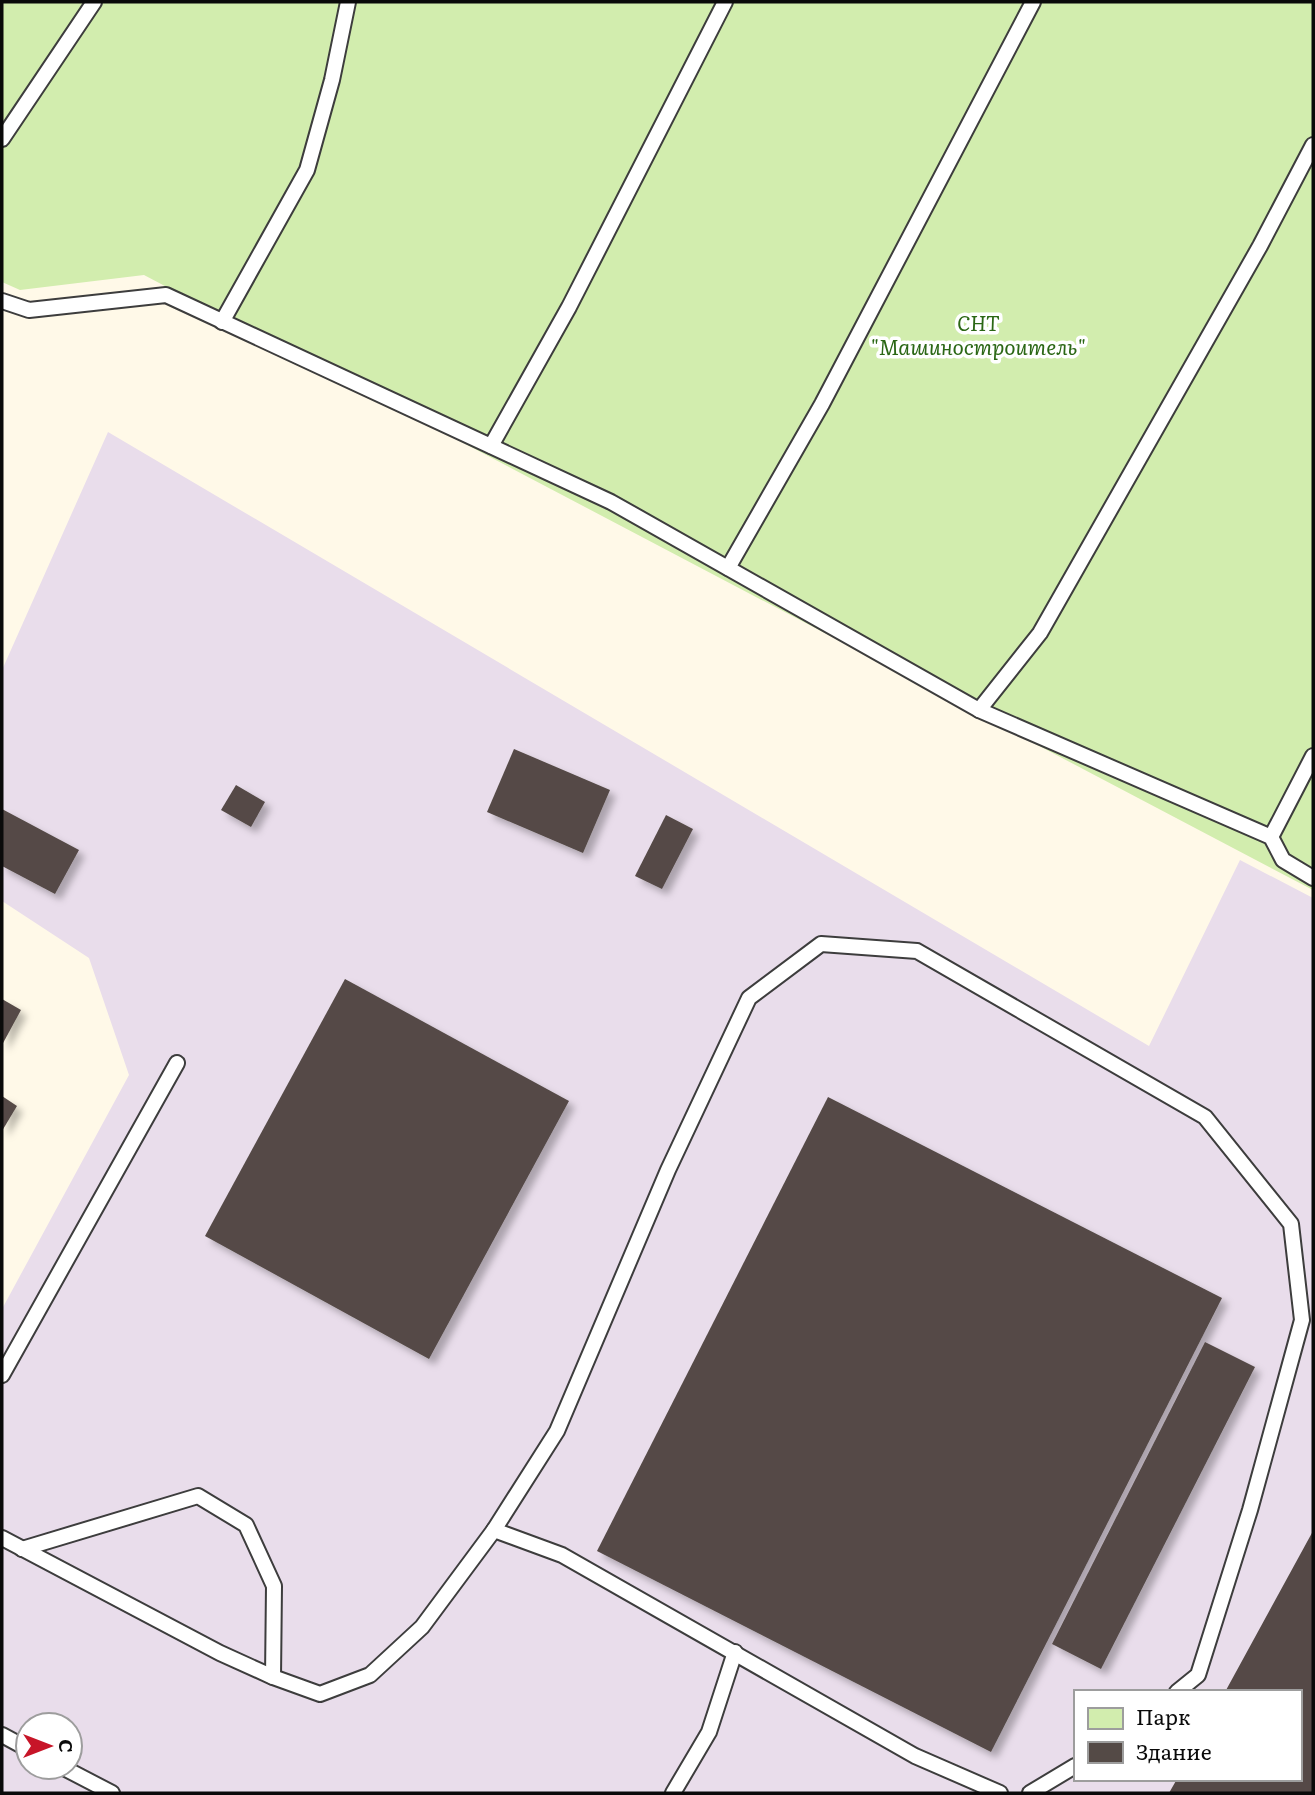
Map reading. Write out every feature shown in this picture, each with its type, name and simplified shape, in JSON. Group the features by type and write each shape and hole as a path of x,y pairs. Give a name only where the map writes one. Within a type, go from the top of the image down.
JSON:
{"lane":[{"path":"2,139 94,2"},
{"path":"222,322 307,170 332,80 348,2"},
{"path":"491,446 569,307 726,2"},
{"path":"728,568 822,404 1033,2"},
{"path":"979,710 1040,633 1260,246 1313,145"},
{"path":"2,301 29,310 166,295 611,502 979,710 1271,837 1283,860 1313,878"},
{"path":"1271,837 1313,756"},
{"path":"2,1538 220,1653 273,1677 320,1693 370,1675 422,1627 494,1530 557,1432 668,1170 749,998 821,944 917,951 1205,1117 1291,1224 1302,1320 1250,1510 1198,1675 1179,1690"},
{"path":"2,1376 177,1063"},
{"path":"22,1549 198,1496 246,1525 274,1586 273,1677"},
{"path":"494,1530 562,1555 915,1756 1000,1793"},
{"path":"673,1793 709,1732 735,1652"},
{"path":"1030,1793 1074,1767"},
{"path":"84,1778 112,1793"}],"shaded area":[{"path":"108,432 1149,1046 1240,860 1313,898 1313,1793 2,1793 2,1309 129,1075 89,958 2,901 2,670"}],"green space":[{"name":"СНТ \"Машиностроитель\"","path":"2,2 1313,2 1313,890 144,275 20,290 2,282"}],"building":[{"path":"514,749 610,790 583,853 487,812"},
{"path":"236,785 265,802 251,827 221,810"},
{"path":"2,809 79,850 55,894 2,866"},
{"path":"666,815 693,829 662,889 635,876"},
{"path":"345,979 569,1101 429,1359 205,1236"},
{"path":"2,999 21,1010 2,1045"},
{"path":"2,1096 17,1106 2,1131"},
{"path":"828,1097 1222,1298 991,1752 597,1551"},
{"path":"1205,1342 1255,1367 1101,1669 1052,1644"},
{"path":"1313,1531 1313,1793 1169,1793 1176,1781 1301,1781 1301,1690 1226,1690"}]}
